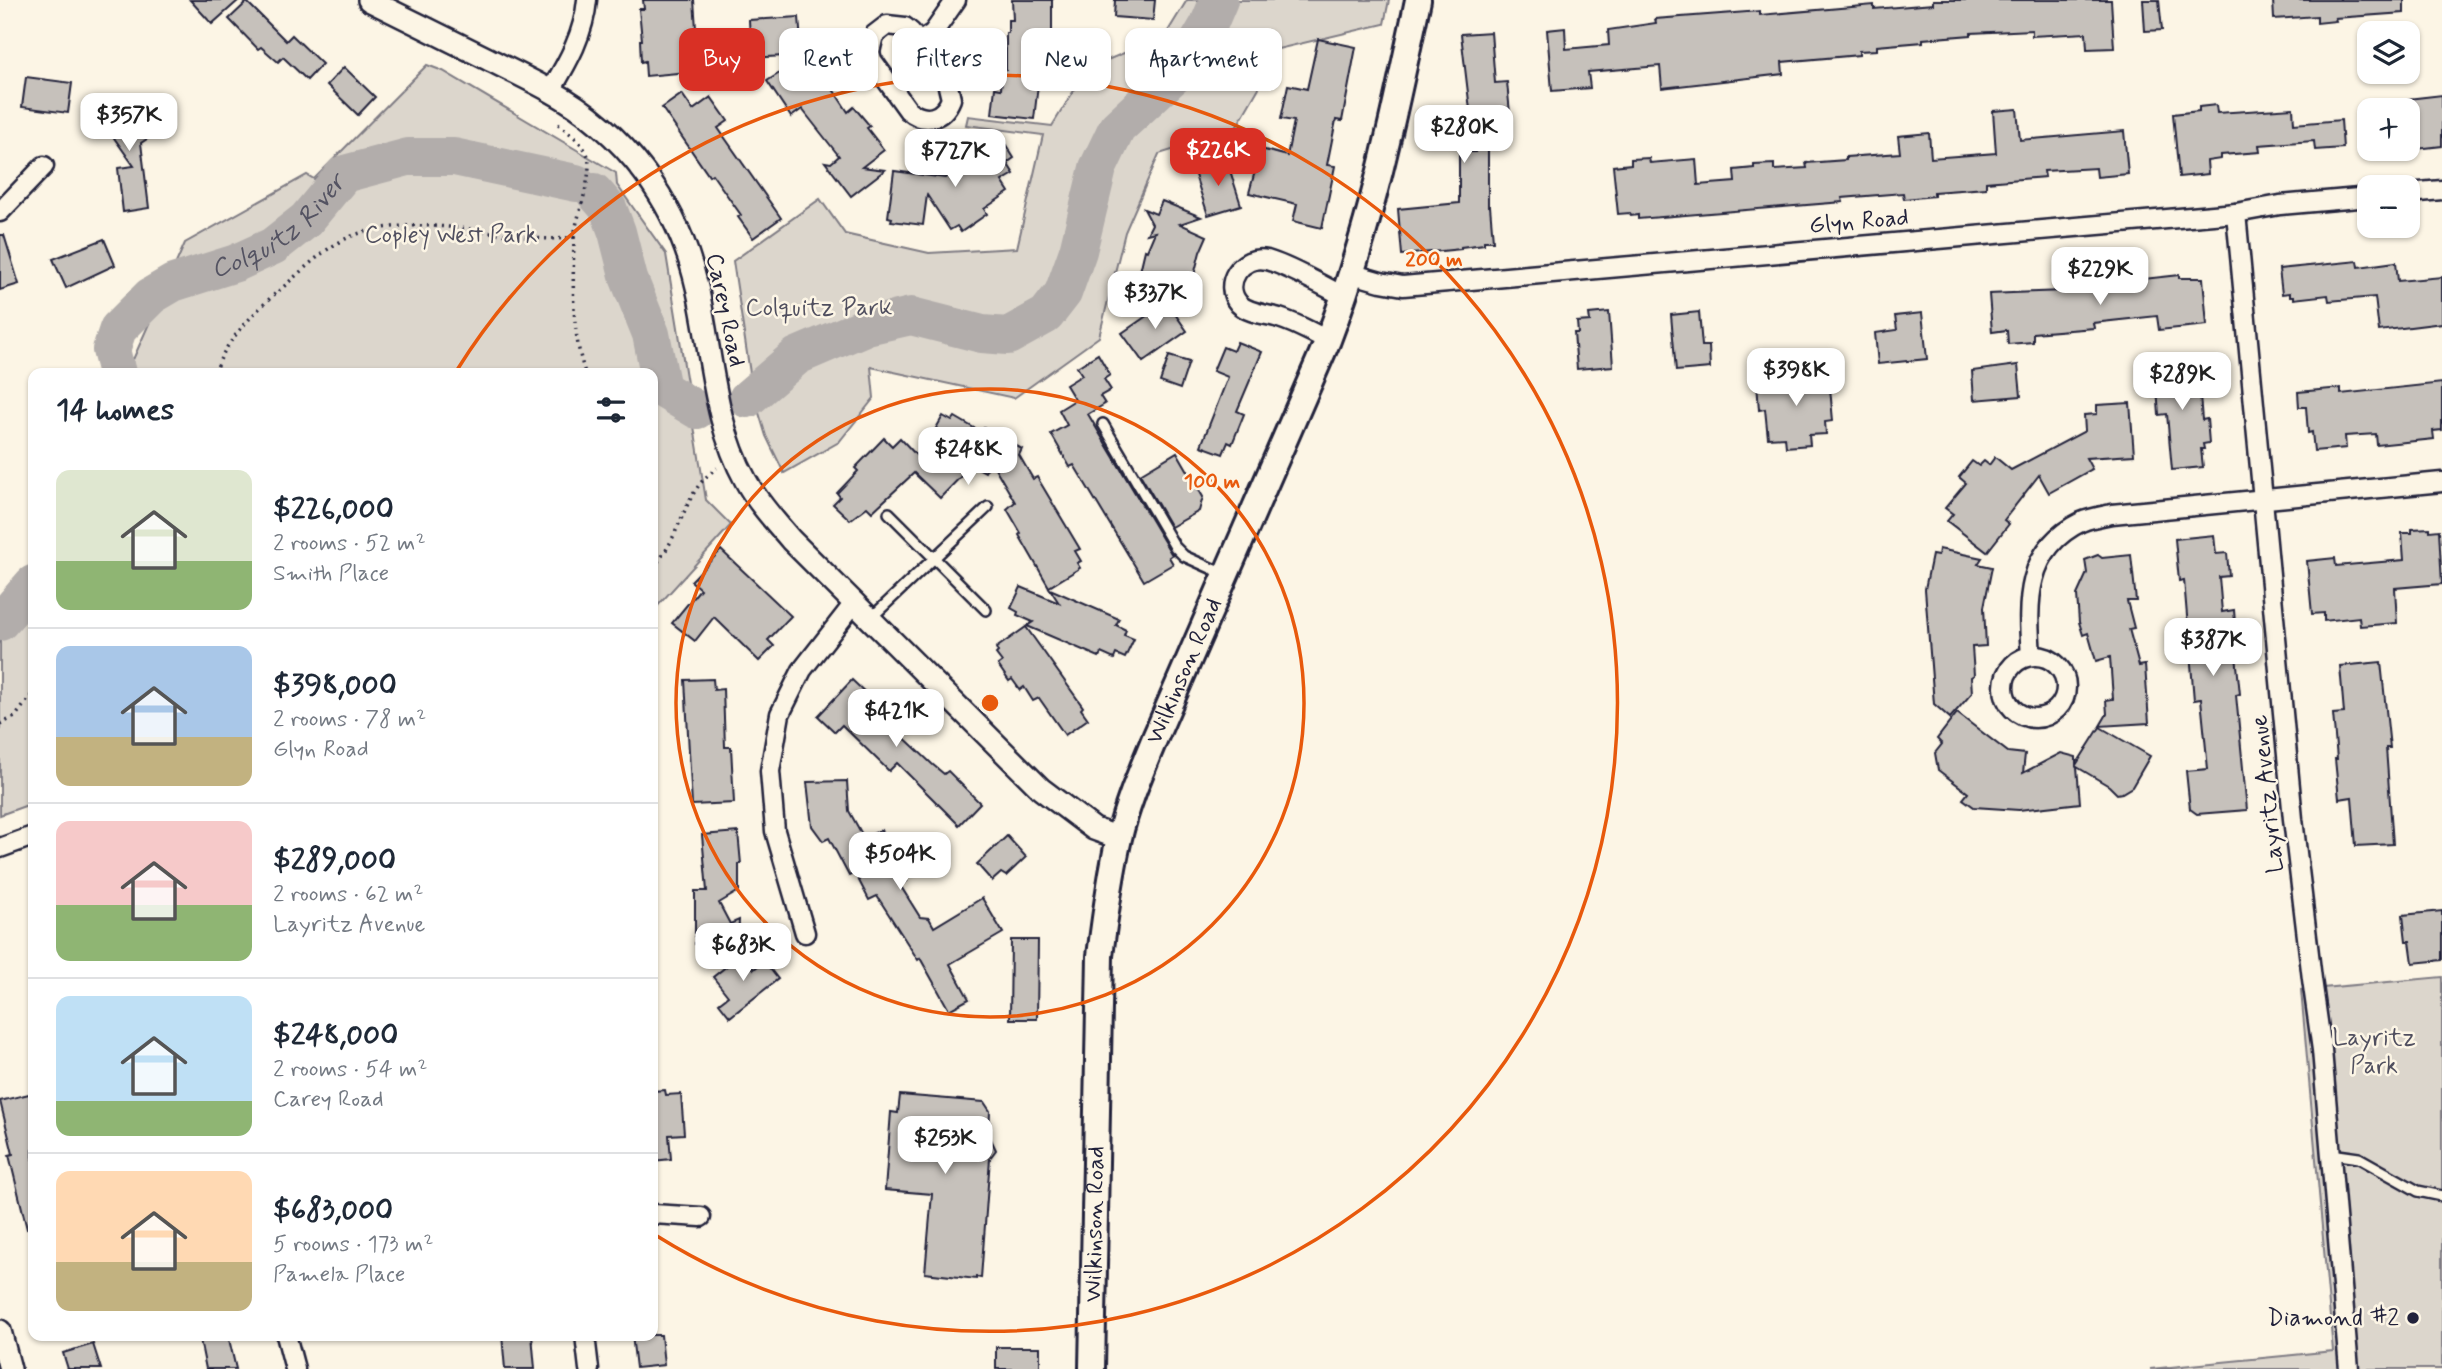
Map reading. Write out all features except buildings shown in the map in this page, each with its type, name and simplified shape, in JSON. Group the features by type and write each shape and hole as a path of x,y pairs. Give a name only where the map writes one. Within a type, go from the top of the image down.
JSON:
{"main road":[{"name":"Wilkinson Road","path":"1092,1369 1100,956 1119,838 1134,788 1328,340 1349,285 1373,205 1418,0"}],"street":[{"name":"Carey Road","path":"369,0 551,90 600,125 626,148 646,172 662,198 690,259 724,426 746,482 791,540 1041,789 1094,829 1119,838"},
{"path":"551,90 572,55 582,30 587,0"},
{"path":"936,28 956,0"},
{"path":"887,25 905,27 919,42 951,90 947,107 933,118 915,116 908,110 872,60 870,52 874,35 887,25"},
{"path":"0,212 44,166"},
{"path":"2420,193 2442,190"},
{"name":"Glyn Road","path":"1328,340 1280,318 1247,310 1239,304 1232,285 1240,267 1248,261 1268,260 1349,285 1381,282 1403,286 2236,213 2280,205 2357,198"},
{"name":"Layritz Avenue","path":"2236,213 2292,806 2322,1050 2349,1369"},
{"path":"2031,655 2029,591 2039,561 2054,541 2081,522 2112,514 2442,482"},
{"path":"805,933 775,831 770,771 780,714 802,670 855,602"},
{"path":"0,848 28,838"},
{"path":"658,1214 701,1217"},
{"path":"0,1331 10,1369"},
{"path":"288,1341 295,1369"},
{"path":"587,1341 589,1369"}],"lane":[{"path":"1104,424 1175,547 1184,556 1226,574"},
{"path":"871,618 988,507"},
{"path":"890,513 986,610"},
{"path":"2331,1154 2359,1158 2418,1191 2442,1196"}],"path":[{"path":"583,368 573,299 574,237 588,172 586,152"},
{"path":"218,368 221,357 233,339 263,304 340,241 358,233 446,226 548,240 574,237"},
{"path":"658,560 675,536 691,495 711,472 735,456"},
{"path":"0,724 15,718 28,700"}],"green space":[{"name":"Colquitz Park","path":"1187,0 1389,0 1384,24 1282,48 1282,28 1170,28"},
{"name":"Colquitz Park","path":"1125,53 1125,91 1257,91 1234,131 1159,154 1125,232 1099,337 1014,398 871,367 874,398 839,442 784,473 766,436 753,393 733,261 820,199 845,234 929,253 1017,248 1043,135 966,125 968,116 1052,126 1074,91 1111,91 1111,58"},
{"name":"Copley West Park","path":"427,65 443,71 616,173 617,185 666,254 706,500 731,525 658,605 658,368 129,368 185,243 307,175 314,179"},
{"path":"28,575 28,805 0,815 0,609"},
{"name":"Layritz Park","path":"2442,977 2442,1369 2150,1369 2333,1351 2301,990"}],"waterway":[{"name":"Colquitz River","path":"747,399 797,356 867,326 911,316 982,334 1008,336 1046,315 1063,293 1078,251 1098,168 1117,128 1185,65 1208,26 1219,0"},
{"name":"Colquitz River","path":"116,368 111,350 118,329 151,296 173,283 236,263 273,246 306,220 344,174 408,157 454,157 576,183"},
{"name":"Colquitz River","path":"594,192 608,208 617,232 629,279 651,334 658,368"},
{"name":"Colquitz River","path":"658,369 662,389 697,410"},
{"name":"Colquitz River","path":"0,622 28,590"}],"place":[{"name":"Diamond #2","path":"2413,1318"}]}
